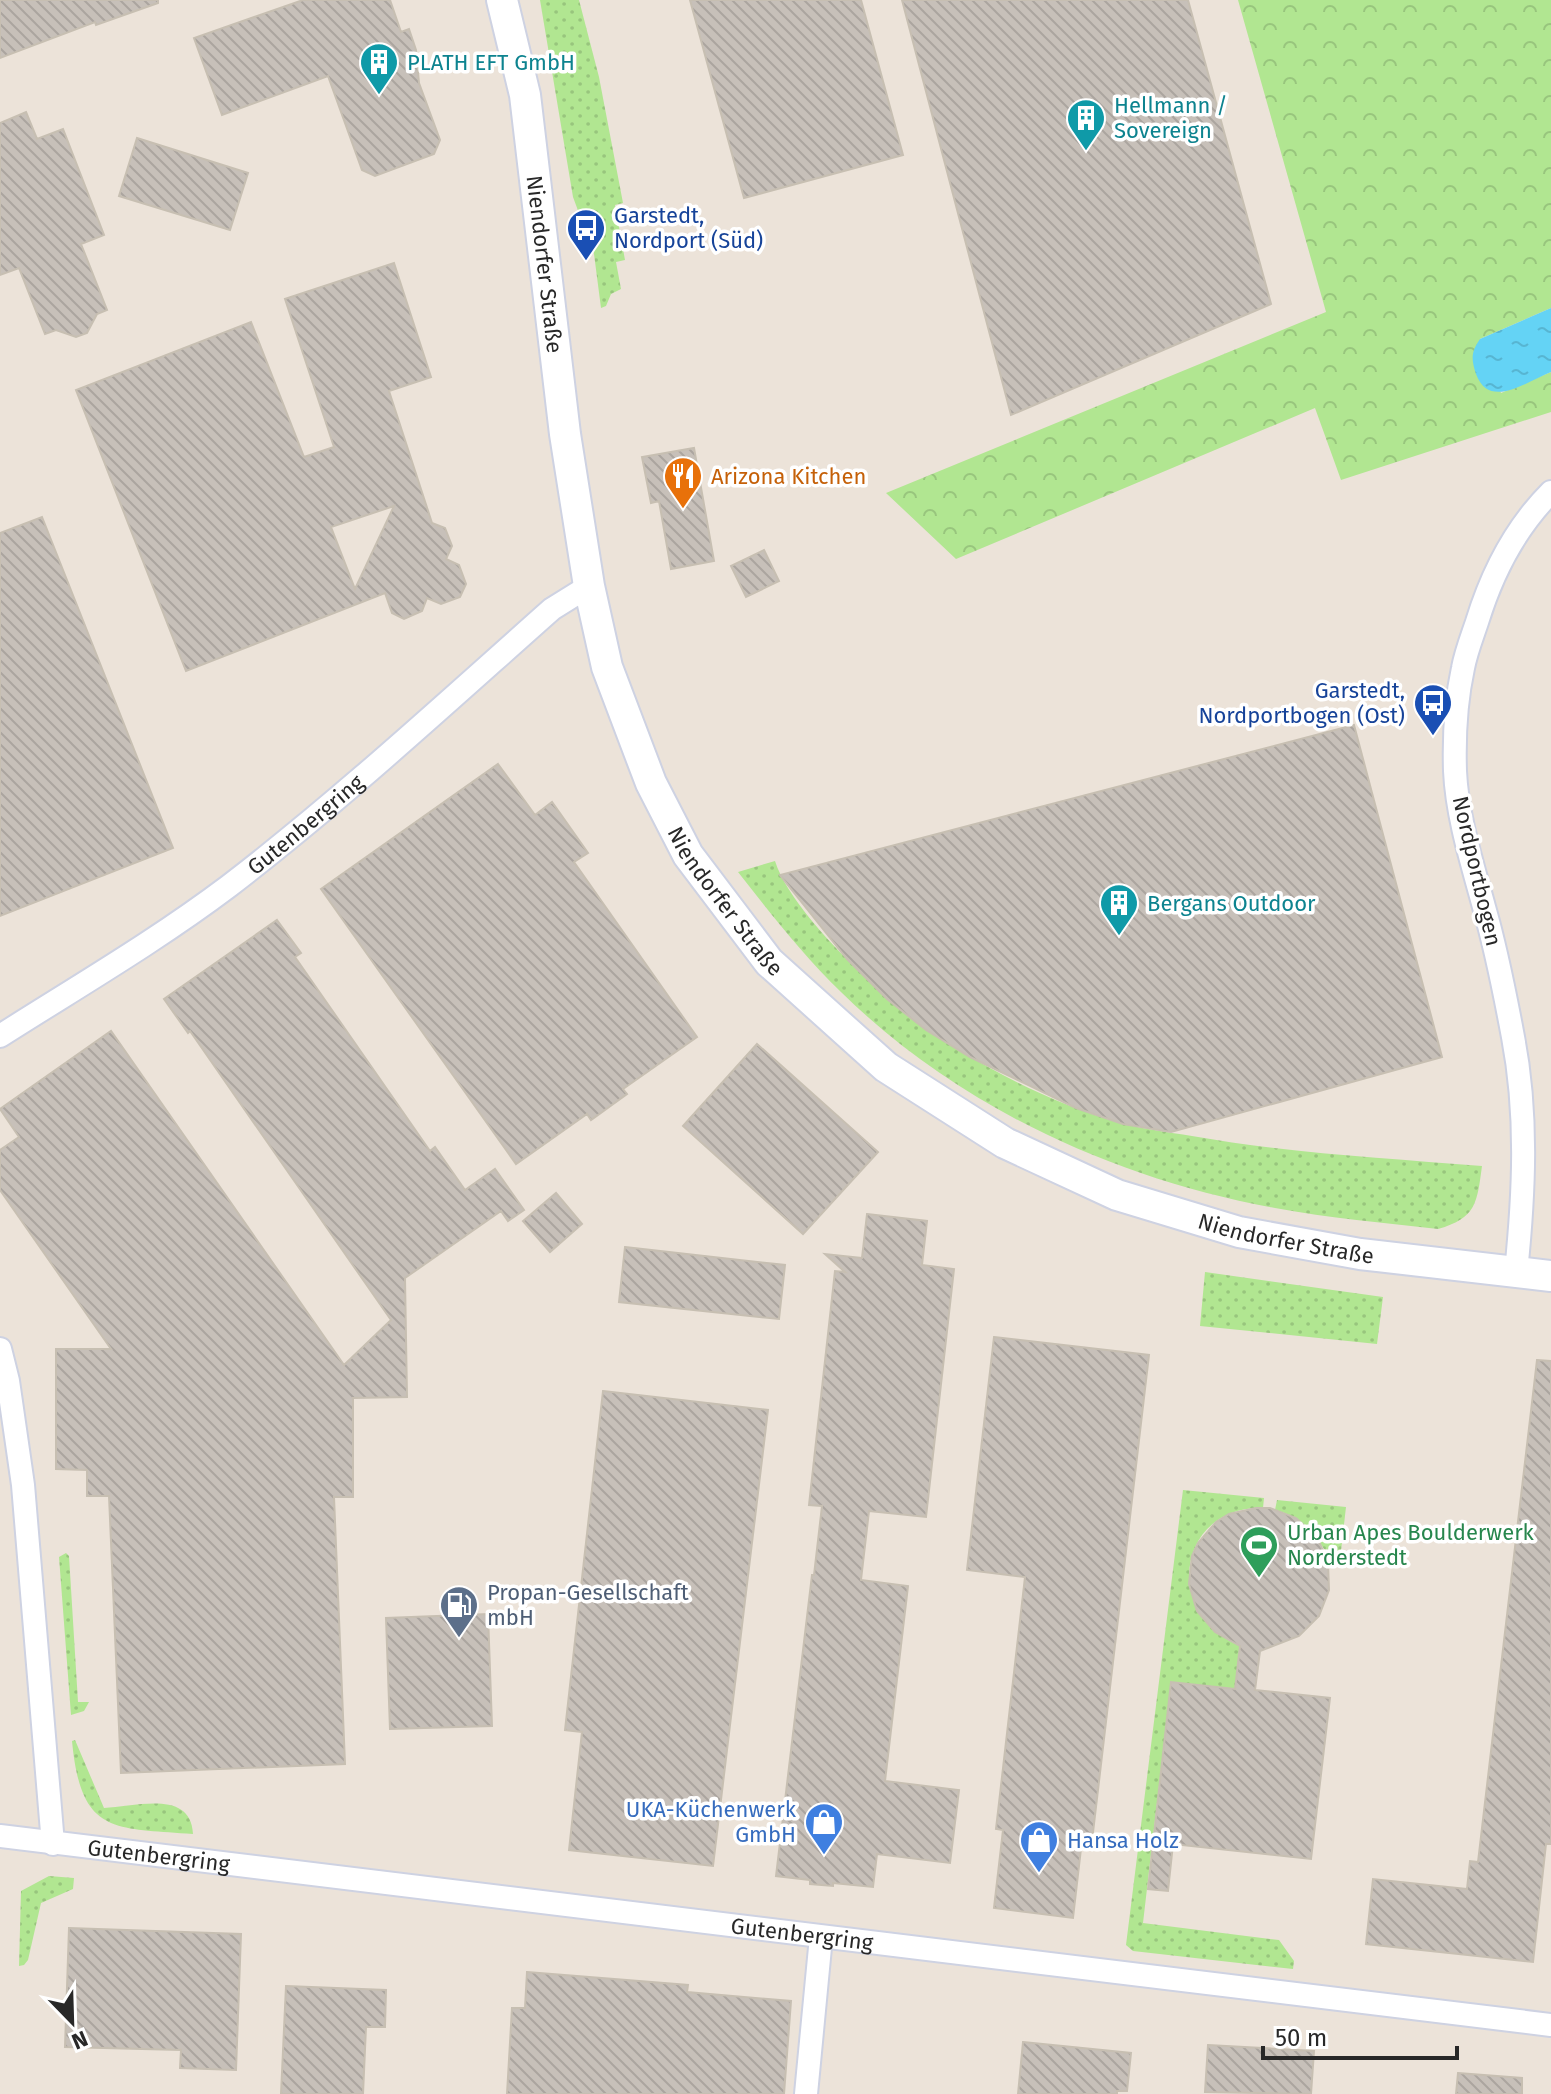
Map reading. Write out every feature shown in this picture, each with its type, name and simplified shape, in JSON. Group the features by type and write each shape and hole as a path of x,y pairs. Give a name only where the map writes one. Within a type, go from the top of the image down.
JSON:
{"main road":[{"name":"Niendorfer Straße","path":"502,0 525,95 565,434 589,586 607,667 651,783 688,855 769,962 886,1067 1005,1143 1117,1195 1239,1232 1360,1254 1551,1276"}],"street":[{"name":"Nordportbogen","path":"1516,1272 1524,1191 1523,1112 1514,1039 1468,850 1455,772 1457,726 1463,668 1498,565 1523,523 1551,492"},
{"name":"Gutenbergring","path":"0,1036 122,959 226,888 316,815 552,609 589,586"},
{"path":"0,1349 8,1381 23,1485 53,1844"},
{"name":"Gutenbergring","path":"0,1836 1551,2025"},
{"path":"806,2094 821,1937"}],"green space":[{"path":"540,0 579,0 599,77 623,203 615,205 625,260 616,262 621,289 611,294 606,306 601,308 594,254 573,197"},
{"path":"1238,0 1551,0 1551,308 1480,339 1501,393 1551,372 1551,412 1341,480 1315,408 956,559 886,493 1326,312"},
{"path":"775,861 788,889 809,918 883,993 945,1040 1012,1080 1083,1111 1147,1129 1300,1151 1482,1166 1473,1207 1461,1220 1438,1229 1295,1212 1215,1195 1156,1178 1042,1132 936,1070 887,1033 827,978 738,872"},
{"path":"1205,1272 1383,1297 1377,1344 1200,1326"},
{"path":"1183,1490 1264,1498 1263,1508 1235,1512 1213,1523 1198,1541 1190,1562 1190,1586 1198,1609 1214,1630 1240,1646 1235,1689 1171,1682 1143,1923 1279,1940 1294,1961 1293,1969 1133,1951 1126,1945"},
{"path":"1277,1500 1346,1507 1341,1551 1324,1549 1304,1524 1275,1510"},
{"path":"66,1553 69,1556 78,1702 89,1702 84,1711 71,1715 59,1557"},
{"path":"75,1740 104,1808 145,1804 172,1806 183,1811 190,1820 193,1834 121,1826 93,1810 83,1794 76,1771 72,1741"},
{"path":"49,1876 74,1878 73,1889 41,1903 28,1960 19,1966 21,1891"}],"water":[{"path":"1551,308 1551,372 1520,387 1499,392 1482,385 1473,360 1473,352 1480,339"}],"building":[{"path":"0,0 158,0 158,3 96,25 95,22 0,58"},
{"name":"PLATH EFT GmbH","path":"303,0 390,0 401,32 409,29 416,50 419,83 440,140 434,154 375,176 362,170 328,76 222,115 194,38"},
{"path":"690,0 861,0 903,155 744,198"},
{"name":"Hellmann / Sovereign","path":"902,0 1188,0 1271,304 1011,415"},
{"path":"26,112 37,139 63,129 104,235 81,244 107,310 97,314 87,333 76,337 56,330 45,334 19,268 0,275 0,123"},
{"path":"137,138 248,173 230,230 119,196"},
{"path":"394,263 431,377 389,391 432,523 445,528 452,546 446,559 459,565 466,584 460,597 441,604 427,598 422,611 404,619 392,613 385,593 186,671 76,390 251,322 304,457 334,447 285,299","holes":["394,506 355,589 331,527"]},
{"name":"Arizona Kitchen","path":"694,448 714,561 671,569 659,501 651,503 642,457"},
{"path":"42,517 173,848 0,916 0,533"},
{"path":"764,550 779,581 746,597 731,566"},
{"name":"Bergans Outdoor","path":"1354,725 1442,1057 1171,1132 1123,1124 1076,1108 970,1057 926,1030 887,999 847,959 780,875"},
{"path":"498,764 535,815 552,802 588,853 574,862 697,1037 623,1089 627,1094 591,1120 587,1114 516,1164 321,889"},
{"path":"277,920 301,953 295,957 430,1151 435,1147 465,1190 495,1169 524,1210 508,1221 501,1211 405,1278 407,1397 353,1398 353,1497 334,1497 345,1764 121,1773 109,1496 87,1496 87,1470 56,1469 56,1349 111,1349 0,1190 0,1150 19,1137 0,1109 111,1031 344,1365 391,1320 190,1031 188,1033 164,999"},
{"path":"757,1044 878,1152 803,1234 683,1126"},
{"path":"556,1193 582,1224 550,1252 523,1221"},
{"path":"867,1214 927,1221 922,1265 954,1269 926,1517 869,1511 861,1580 908,1586 885,1781 959,1790 950,1863 877,1854 873,1887 810,1884 810,1880 776,1876 822,1506 809,1505 835,1271 845,1272 825,1254 862,1258"},
{"path":"625,1247 785,1265 779,1319 619,1302"},
{"path":"994,1337 1149,1355 1092,1841 1082,1840 1073,1918 994,1908 1003,1830 996,1829 1025,1577 967,1570"},
{"path":"1537,1360 1551,1361 1551,1844 1546,1844 1533,1962 1366,1944 1373,1879 1467,1889 1470,1861 1478,1862"},
{"path":"603,1391 768,1410 713,1866 569,1850 582,1732 565,1730"},
{"path":"1270,1508 1296,1518 1317,1537 1328,1562 1329,1590 1319,1616 1299,1636 1260,1651 1255,1690 1330,1698 1311,1859 1173,1844 1168,1891 1148,1889 1171,1682 1235,1689 1240,1646 1215,1632 1197,1611 1189,1584 1192,1556 1198,1543 1216,1522 1229,1514"},
{"path":"488,1614 492,1726 390,1729 386,1618"},
{"path":"69,1928 241,1934 236,2070 180,2068 181,2050 65,2047"},
{"path":"527,1972 688,1985 687,1992 791,2001 784,2094 507,2094 512,2008 525,2008"},
{"path":"286,1986 386,1990 385,2027 366,2027 363,2094 281,2094"},
{"path":"1023,2042 1131,2053 1127,2091 1117,2091 1117,2094 1018,2094"},
{"path":"1208,2045 1314,2051 1311,2094 1205,2092"},
{"path":"1458,2073 1522,2078 1522,2094 1456,2094"}],"place":[{"name":"PLATH EFT GmbH","path":"379,96"},
{"name":"Hellmann / Sovereign","path":"1086,152"},
{"name":"Garstedt, Nordport (Süd)","path":"586,262"},
{"name":"Arizona Kitchen","path":"683,510"},
{"name":"Garstedt, Nordportbogen (Ost)","path":"1433,737"},
{"name":"Bergans Outdoor","path":"1119,937"},
{"name":"Urban Apes Boulderwerk Norderstedt","path":"1259,1579"},
{"name":"Propan-Gesellschaft mbH","path":"459,1639"},
{"name":"UKA-Küchenwerk GmbH","path":"824,1856"},
{"name":"Hansa Holz","path":"1039,1874"}]}
